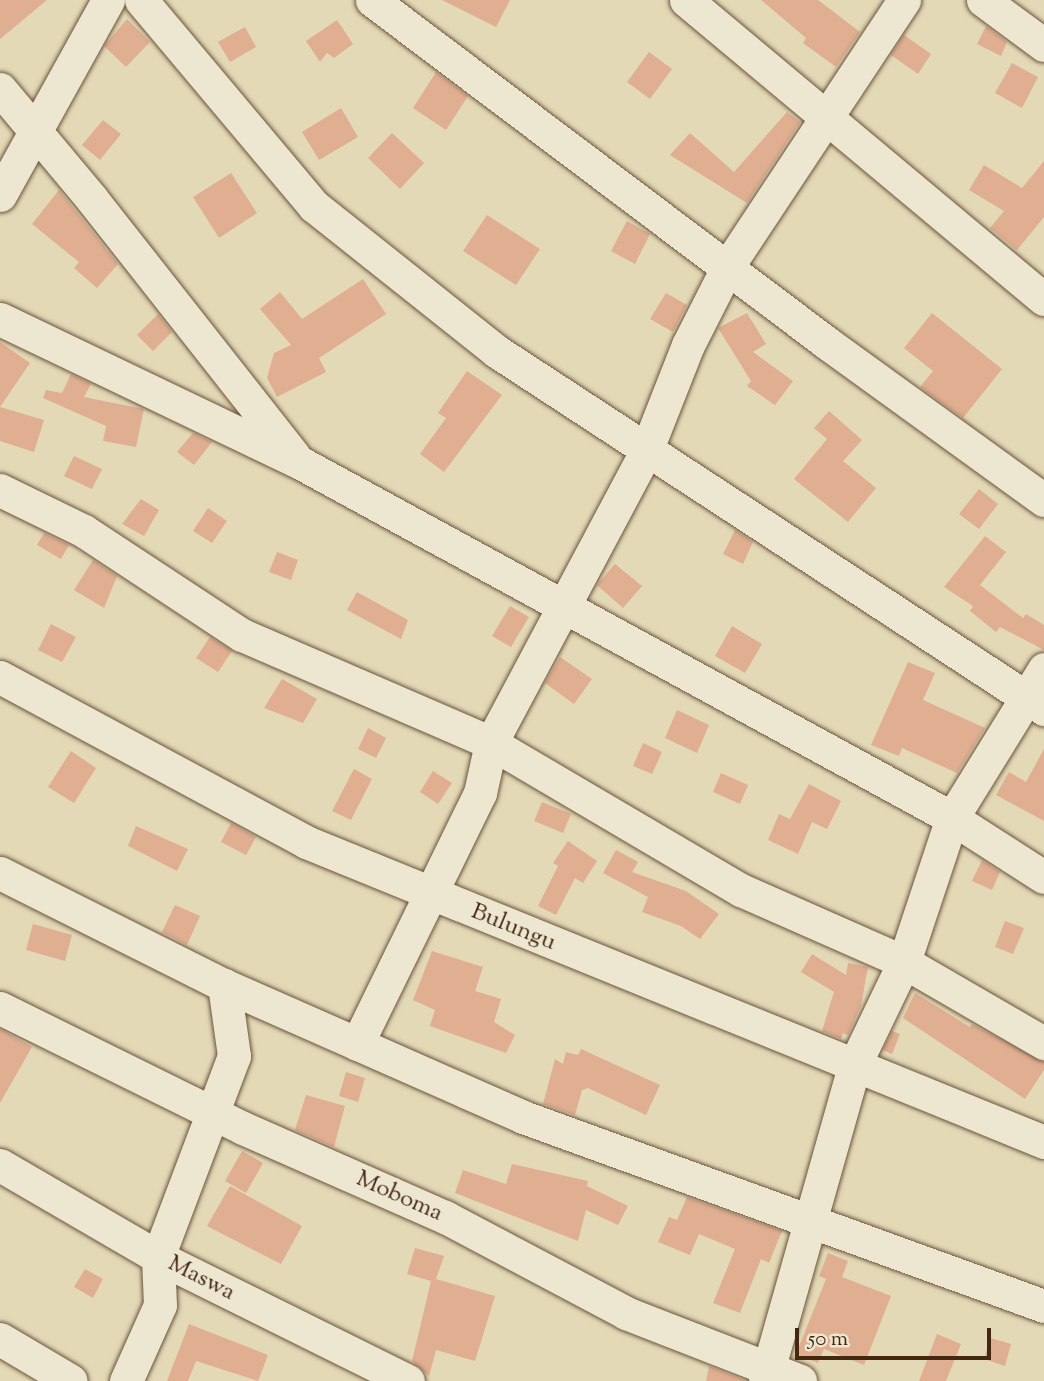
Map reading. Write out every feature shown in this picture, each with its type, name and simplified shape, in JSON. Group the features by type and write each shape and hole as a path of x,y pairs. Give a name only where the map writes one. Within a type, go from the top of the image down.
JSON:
{"street":[{"path":"0,195 37,132 107,0"},
{"path":"141,0 314,206 496,351 1035,703"},
{"path":"372,0 1044,500"},
{"path":"685,0 827,122 1044,299"},
{"path":"357,1044 480,793 491,743 647,449 688,345 728,266 827,122 904,0"},
{"path":"983,0 1044,45"},
{"path":"0,89 297,461"},
{"path":"0,319 297,461 952,818 1044,877"},
{"path":"0,490 74,525 242,635 491,743 741,890 904,962 1044,1043"},
{"path":"767,1375 808,1221 854,1066 904,962 952,818 1035,703 1044,668"},
{"name":"Bulungu","path":"0,677 306,842 1044,1142"},
{"path":"0,873 224,985 523,1117 1044,1306"},
{"path":"126,1381 160,1305 158,1257 214,1115 234,1056 224,985"},
{"name":"Moboma","path":"0,1008 214,1115 445,1217 626,1312 767,1375 800,1381"},
{"name":"Maswa","path":"0,1165 158,1257 408,1381"},
{"path":"0,1339 71,1381"}],"building":[{"path":"0,0 47,0 0,39"},
{"path":"442,0 510,0 496,27"},
{"path":"761,0 818,0 860,32 836,67 803,43 806,38"},
{"path":"127,19 150,42 126,67 104,46"},
{"path":"337,20 353,44 334,58 327,53 320,62 306,41"},
{"path":"986,26 1007,42 1001,56 977,44"},
{"path":"245,27 256,47 230,62 218,42"},
{"path":"904,35 931,54 918,74 891,55"},
{"path":"649,52 672,69 650,99 627,82"},
{"path":"1012,63 1038,77 1022,108 995,93"},
{"path":"436,72 468,96 446,130 413,108"},
{"path":"341,108 358,137 319,160 302,132"},
{"path":"787,112 800,122 747,203 670,155 690,133 734,172"},
{"path":"103,120 121,134 100,160 82,145"},
{"path":"392,133 424,163 400,189 368,158"},
{"path":"1044,161 1044,217 1017,250 990,228 1004,211 969,190 984,165 1022,188"},
{"path":"231,173 257,213 219,238 193,197"},
{"path":"59,190 118,264 97,288 74,268 79,262 32,224"},
{"path":"487,215 540,249 516,285 463,251"},
{"path":"627,221 650,234 635,264 611,251"},
{"path":"363,279 386,314 319,358 326,372 277,397 267,378 274,353 291,345 260,309 280,292 302,319"},
{"path":"666,293 687,305 673,332 650,319"},
{"path":"747,313 766,344 753,352 793,381 775,405 747,386 751,381 718,328"},
{"path":"932,313 1002,369 963,418 920,387 933,371 904,348"},
{"path":"158,314 172,332 153,351 137,335"},
{"path":"0,342 30,363 0,407"},
{"path":"467,371 502,395 444,472 420,454 446,418 438,413"},
{"path":"71,374 91,384 84,397 144,409 136,447 103,441 106,426 43,398 46,390 62,393"},
{"path":"0,407 44,420 34,452 0,441"},
{"path":"829,411 862,440 843,461 876,488 848,522 794,479 827,439 814,428"},
{"path":"193,433 212,442 194,465 177,452"},
{"path":"74,456 102,469 92,489 64,476"},
{"path":"979,489 998,504 979,529 959,514"},
{"path":"141,499 159,510 144,536 122,524"},
{"path":"208,508 227,521 212,543 193,531"},
{"path":"735,530 753,542 743,564 723,554"},
{"path":"44,533 69,545 61,559 37,545"},
{"path":"985,536 1006,552 980,585 1023,618 1026,614 1044,625 1044,650 1000,627 996,632 970,611 973,606 944,587"},
{"path":"277,552 298,560 291,580 269,572"},
{"path":"93,560 117,576 104,608 74,590"},
{"path":"615,564 642,586 623,608 597,585"},
{"path":"357,592 408,620 401,639 347,610"},
{"path":"510,606 529,617 511,647 492,636"},
{"path":"51,624 76,637 62,662 38,650"},
{"path":"732,626 762,644 745,673 715,656"},
{"path":"210,637 232,651 218,672 196,658"},
{"path":"560,657 592,679 574,704 545,683"},
{"path":"908,662 935,673 923,700 985,728 957,773 902,748 899,756 871,745"},
{"path":"282,679 317,699 303,723 264,708"},
{"path":"677,710 709,725 697,753 665,738"},
{"path":"368,728 386,738 376,758 358,749"},
{"path":"643,743 662,752 652,774 633,766"},
{"path":"1044,749 1044,821 996,795 1009,772 1026,782"},
{"path":"71,751 96,768 74,803 48,787"},
{"path":"354,769 372,779 351,820 332,811"},
{"path":"433,771 452,783 438,804 420,792"},
{"path":"721,773 748,785 740,804 713,792"},
{"path":"809,784 841,801 827,829 812,822 798,854 768,840 779,814 790,819"},
{"path":"542,802 571,814 563,833 534,821"},
{"path":"231,823 256,837 246,855 221,842"},
{"path":"136,826 188,849 177,871 128,846"},
{"path":"568,841 597,861 583,883 575,878 556,915 538,906 558,866 553,863"},
{"path":"616,850 638,862 632,872 686,891 719,914 700,939 681,926 642,912 648,897 603,873"},
{"path":"982,860 1000,872 992,890 972,881"},
{"path":"175,905 200,916 187,945 162,932"},
{"path":"1005,921 1024,928 1013,954 995,947"},
{"path":"33,924 72,935 65,961 26,950"},
{"path":"432,951 483,967 475,991 501,999 494,1022 515,1035 506,1053 430,1026 435,1010 413,1000"},
{"path":"812,954 846,975 848,963 868,967 861,1006 848,1035 843,1033 841,1039 822,1031 834,992 801,972"},
{"path":"915,993 970,1027 972,1024 1044,1062 1044,1070 1025,1099 903,1018"},
{"path":"0,1029 32,1047 0,1103"},
{"path":"892,1031 900,1034 892,1054 883,1050"},
{"path":"581,1049 660,1085 646,1115 588,1088 582,1090 575,1115 543,1104 555,1059 563,1064 566,1052 578,1055"},
{"path":"346,1072 365,1078 358,1102 339,1096"},
{"path":"306,1095 345,1106 334,1147 295,1130"},
{"path":"242,1151 263,1163 246,1193 225,1181"},
{"path":"512,1164 588,1181 587,1186 628,1206 618,1225 586,1210 578,1241 455,1193 463,1170 506,1184"},
{"path":"230,1186 302,1226 281,1264 207,1226"},
{"path":"687,1197 782,1231 769,1263 761,1259 740,1313 713,1303 735,1249 699,1234 690,1255 658,1242 669,1217 677,1220"},
{"path":"415,1248 444,1256 436,1279 495,1296 475,1361 436,1350 429,1376 412,1361 431,1281 407,1274"},
{"path":"828,1253 848,1261 842,1277 891,1296 864,1365 824,1349 818,1363 796,1354 826,1279 819,1276"},
{"path":"85,1269 103,1279 93,1298 74,1287"},
{"path":"189,1324 268,1355 258,1381 196,1361 188,1381 167,1381"},
{"path":"937,1334 961,1344 946,1381 919,1381"},
{"path":"990,1338 1011,1344 1005,1366 984,1359"},
{"path":"709,1366 746,1381 706,1381"}]}
